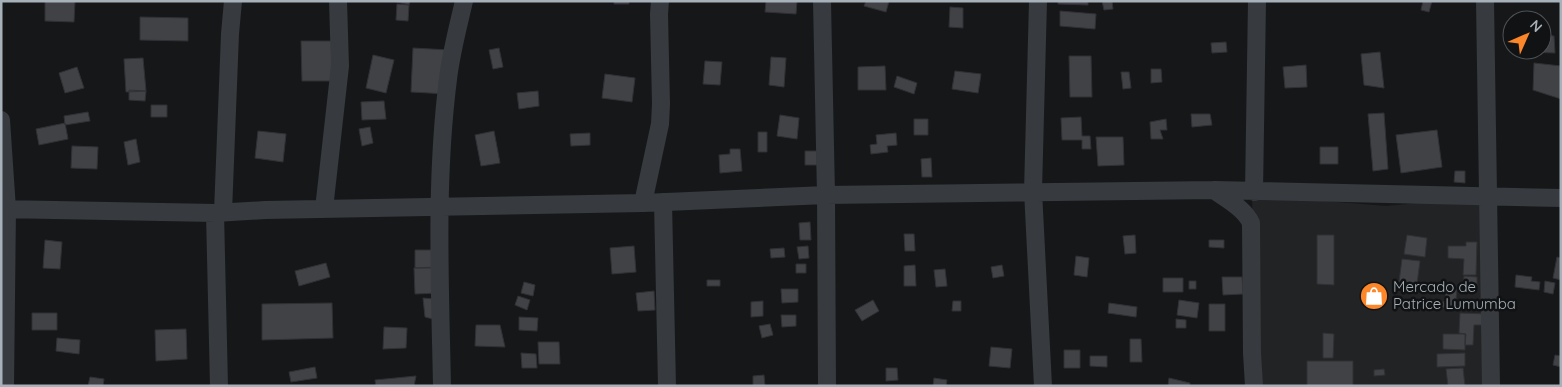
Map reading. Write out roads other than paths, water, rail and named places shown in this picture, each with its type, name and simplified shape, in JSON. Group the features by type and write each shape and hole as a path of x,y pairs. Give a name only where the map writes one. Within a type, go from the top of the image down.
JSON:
{"street":[{"path":"219,386 219,212 233,1"},
{"path":"324,209 340,66 338,1"},
{"path":"442,386 440,208 444,107 448,76 464,1"},
{"path":"643,203 660,124 662,104 660,1"},
{"path":"822,1 827,386"},
{"path":"1038,1 1032,191 1043,386"},
{"path":"1254,192 1257,1"},
{"path":"1485,1 1491,386"},
{"path":"1,120 4,209 5,386"},
{"path":"4,209 219,212 643,203 826,195 1032,191 1214,190 1561,198"},
{"path":"1214,190 1248,216 1251,222 1254,386"},
{"path":"663,202 668,386"}],"place":[{"name":"Mercado de Patrice Lumumba","path":"1374,296"}]}
